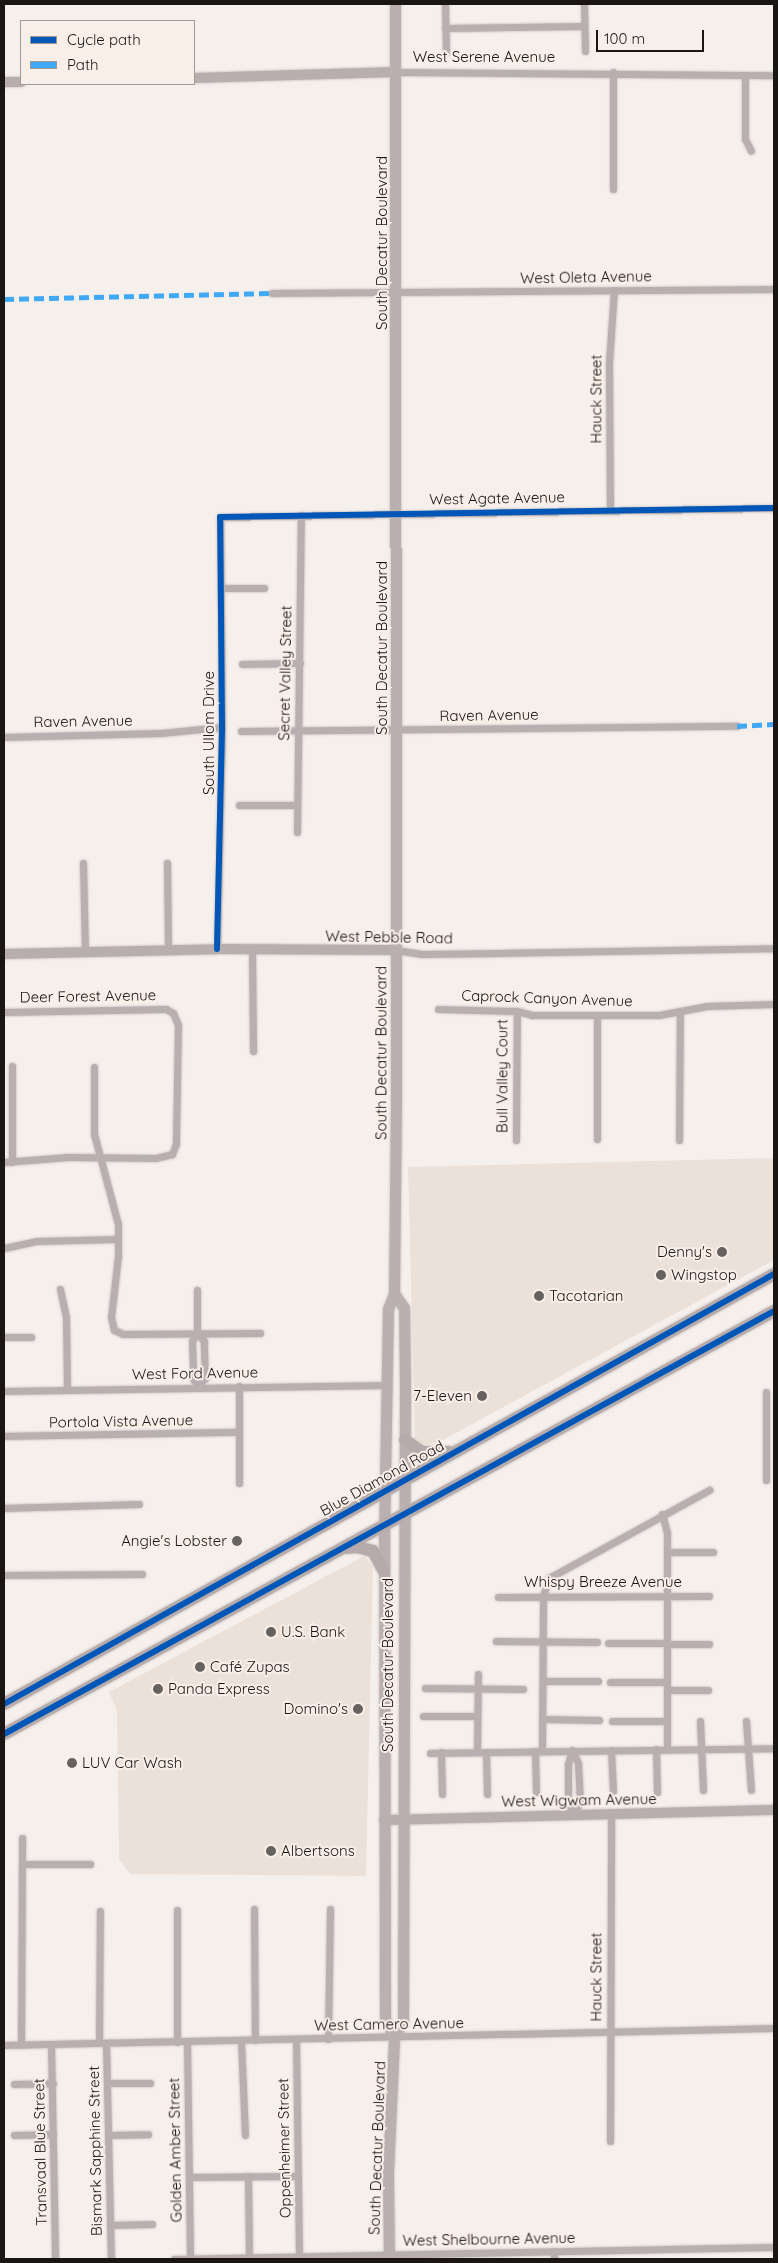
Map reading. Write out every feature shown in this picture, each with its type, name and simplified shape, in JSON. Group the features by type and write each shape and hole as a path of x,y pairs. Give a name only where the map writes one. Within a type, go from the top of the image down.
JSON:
{"highway":[{"name":"Blue Diamond Road","path":"4,1704 774,1274"},
{"path":"4,1734 774,1311"},
{"path":"405,1440 412,1447 426,1453 454,1452"},
{"path":"340,1549 357,1547 372,1551 384,1572"}],"main road":[{"name":"South Decatur Boulevard","path":"394,2038 385,2020 384,1524 388,1309 394,1292 398,512 395,4"},
{"name":"South Decatur Boulevard","path":"389,2257 388,2172 394,2038 403,2020 404,1308 394,1292"}],"street":[{"path":"445,4 446,52"},
{"path":"584,4 584,51"},
{"path":"445,28 584,26"},
{"name":"West Serene Avenue","path":"195,78 396,72 613,72 641,76 774,75"},
{"path":"613,72 613,190"},
{"path":"745,76 745,139 751,151"},
{"path":"4,82 20,82"},
{"name":"West Oleta Avenue","path":"272,293 774,289"},
{"name":"Hauck Street","path":"610,508 609,363 614,290"},
{"name":"West Agate Avenue","path":"220,517 610,508 774,508"},
{"name":"Secret Valley Street","path":"297,832 301,515"},
{"name":"South Ullom Drive","path":"217,949 222,727 220,517"},
{"path":"222,588 264,588"},
{"path":"242,664 300,663"},
{"name":"Raven Avenue","path":"241,731 737,726"},
{"name":"Raven Avenue","path":"4,736 161,733 222,727"},
{"path":"239,805 297,805"},
{"path":"83,863 85,952"},
{"path":"167,863 168,950"},
{"name":"West Pebble Road","path":"4,954 217,949 396,950 422,954 774,948"},
{"path":"252,950 253,1051"},
{"name":"Caprock Canyon Avenue","path":"438,1010 516,1011 532,1015 659,1015 707,1006 774,1004"},
{"name":"Deer Forest Avenue","path":"4,1012 166,1009 173,1013 178,1025 176,1144 172,1154 165,1158 98,1158"},
{"name":"Bull Valley Court","path":"516,1011 516,1140"},
{"path":"679,1140 680,1011"},
{"path":"597,1015 597,1139"},
{"path":"12,1066 12,1162"},
{"path":"94,1067 93,1113 98,1158 111,1197 118,1239 111,1316 114,1330 123,1334 260,1333"},
{"path":"4,1162 98,1158"},
{"path":"4,1248 37,1241 118,1239"},
{"path":"60,1289 66,1317 66,1390"},
{"path":"197,1290 197,1333 192,1341 193,1378 198,1386 204,1378 204,1341 197,1333"},
{"path":"4,1337 31,1337"},
{"name":"West Ford Avenue","path":"4,1391 198,1386 387,1385"},
{"path":"239,1386 239,1483"},
{"path":"766,1392 766,1480"},
{"name":"Portola Vista Avenue","path":"4,1436 238,1432"},
{"path":"766,1441 774,1441"},
{"path":"536,1792 542,1719 543,1596 554,1573 709,1490"},
{"path":"4,1508 139,1504"},
{"path":"662,1514 667,1533 667,1749"},
{"path":"667,1552 713,1552"},
{"path":"4,1575 142,1574"},
{"name":"Whispy Breeze Avenue","path":"498,1597 709,1596"},
{"path":"496,1641 598,1642"},
{"path":"608,1643 709,1644"},
{"path":"477,1752 478,1674"},
{"path":"542,1681 598,1681"},
{"path":"610,1682 667,1682"},
{"path":"425,1688 523,1689"},
{"path":"667,1690 708,1690"},
{"path":"424,1716 477,1716"},
{"path":"542,1719 599,1720"},
{"path":"612,1721 667,1721"},
{"path":"700,1721 703,1790"},
{"path":"746,1721 750,1748 751,1790"},
{"path":"430,1753 774,1748"},
{"path":"656,1749 657,1792"},
{"path":"572,1750 578,1763 580,1802 574,1814"},
{"path":"572,1750 568,1764 568,1804 574,1814"},
{"path":"611,1750 613,1791"},
{"path":"441,1752 442,1794"},
{"path":"486,1752 487,1794"},
{"name":"West Wigwam Avenue","path":"384,1820 774,1810"},
{"name":"Hauck Street","path":"610,1814 610,2141"},
{"path":"21,2045 22,1838"},
{"path":"22,1864 90,1864"},
{"path":"254,1909 255,2040"},
{"path":"328,2038 330,1909"},
{"path":"177,1910 177,2042"},
{"name":"Bismark Sapphine Street","path":"100,1911 103,2043 109,2135 111,2259"},
{"name":"West Camero Avenue","path":"4,2045 394,2038 774,2028"},
{"name":"Oppenheimer Street","path":"296,2039 299,2257"},
{"path":"241,2040 245,2135"},
{"name":"Golden Amber Street","path":"187,2041 190,2259"},
{"name":"Transvaal Blue Street","path":"51,2044 55,2259"},
{"path":"107,2083 150,2082"},
{"path":"14,2084 53,2083"},
{"path":"14,2135 53,2134"},
{"path":"109,2135 148,2134"},
{"path":"190,2176 297,2176"},
{"path":"248,2176 249,2258"},
{"path":"110,2225 152,2224"},
{"name":"West Shelbourne Avenue","path":"174,2259 554,2255 774,2247"}],"shaded area":[{"path":"774,1158 774,1260 439,1442 425,1445 415,1439 408,1167"},
{"path":"364,1556 373,1566 366,1876 130,1874 119,1859 117,1711 109,1692"}],"marked path":[{"path":"4,299 272,293"},
{"path":"737,726 774,724"}],"cycle path":[{"path":"217,949 222,727 220,517 774,508"},
{"path":"4,1704 774,1274"},
{"path":"4,1734 774,1311"}],"place":[{"name":"Denny's","path":"722,1252"},
{"name":"Wingstop","path":"661,1275"},
{"name":"Tacotarian","path":"539,1296"},
{"name":"7-Eleven","path":"482,1396"},
{"name":"Angie's Lobster","path":"237,1541"},
{"name":"U.S. Bank","path":"271,1632"},
{"name":"Café Zupas","path":"200,1667"},
{"name":"Panda Express","path":"158,1689"},
{"name":"Domino's","path":"358,1709"},
{"name":"LUV Car Wash","path":"72,1763"},
{"name":"Albertsons","path":"271,1851"}]}
